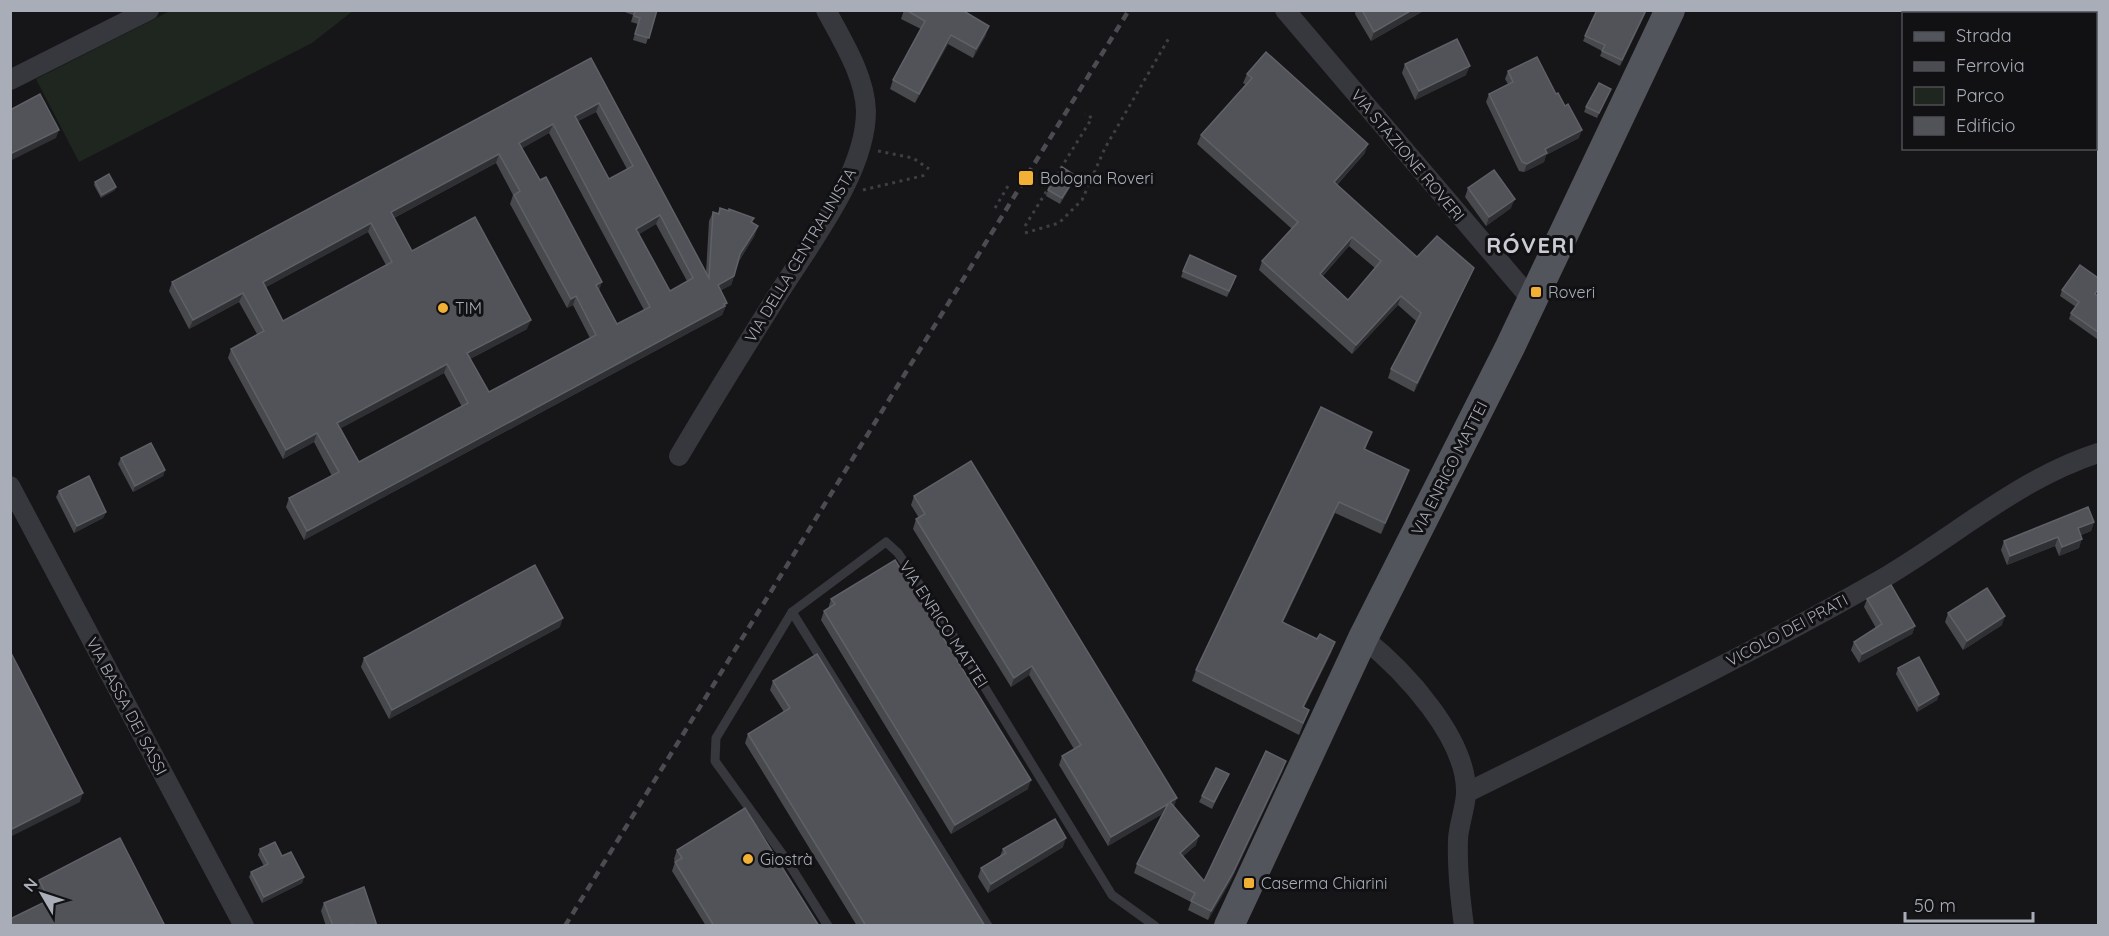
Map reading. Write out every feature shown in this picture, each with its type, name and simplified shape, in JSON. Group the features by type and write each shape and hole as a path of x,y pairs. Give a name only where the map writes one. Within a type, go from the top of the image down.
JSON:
{"main road":[{"name":"VIA ENRICO MATTEI","path":"1229,926 1363,638 1532,300 1670,10"}],"street":[{"path":"10,80 149,10"},
{"name":"VIA DELLA CENTRALINISTA","path":"679,456 825,218 848,178 860,147 866,110 854,62 826,10"},
{"name":"VIA STAZIONE ROVERI","path":"1285,10 1532,300"},
{"name":"VICOLO DEI PRATI","path":"1466,793 1643,706 1876,582 2029,482 2098,453"},
{"name":"VIA BASSA DEI SASSI","path":"10,486 244,926"},
{"path":"1363,638 1420,695 1444,727 1460,758 1466,793 1458,837 1458,871 1464,926"}],"lane":[{"name":"VIA ENRICO MATTEI","path":"828,926 788,862 715,760 716,738 792,612 886,542 898,553 941,616 1112,895 1155,926"},
{"path":"792,612 988,926"}],"path":[{"path":"1025,233 1059,224 1082,201 1105,148 1169,38"},
{"path":"1025,226 1092,118 1085,114"},
{"path":"860,147 913,158 929,169"},
{"path":"859,197 865,188 926,175"},
{"path":"994,208 1008,186"}],"green space":[{"path":"170,11 353,11 312,43 79,162 36,79"}],"building":[{"path":"635,10 657,10 649,38 635,34 640,18 634,16"},
{"path":"906,10 962,10 989,26 976,49 951,35 919,94 893,80 925,21"},
{"path":"1362,10 1412,10 1374,32"},
{"path":"1597,10 1646,10 1622,60 1602,51 1605,45 1585,36"},
{"path":"1457,39 1470,66 1419,91 1405,64"},
{"path":"1266,52 1368,144 1334,182 1417,257 1437,236 1474,268 1417,383 1391,369 1421,313 1401,296 1356,345 1262,261 1298,222 1201,135 1252,78 1247,74","holes":["1352,237 1381,261 1348,300 1320,274"]},
{"path":"1537,57 1556,94 1558,93 1565,106 1568,104 1582,130 1545,149 1547,153 1527,164 1522,162 1489,94 1513,82 1508,71"},
{"path":"591,58 709,278 713,212 719,214 720,208 729,211 729,209 754,218 751,222 758,226 740,254 734,276 718,285 727,303 724,304 725,306 307,531 289,498 339,472 317,433 286,450 231,349 264,331 243,293 193,320 172,282","holes":["599,103 633,166 609,179 575,116","553,124 650,307 617,324 596,285 602,282 546,177 540,180 519,143","499,154 520,191 514,195 571,299 576,296 596,335 489,392 467,353 531,320 475,217 412,251 391,212","660,215 693,278 670,291 636,229","371,223 392,262 283,321 263,282","447,364 468,403 359,462 337,423"]},
{"path":"1599,83 1611,89 1599,113 1586,107"},
{"path":"40,94 59,130 10,154 10,110"},
{"path":"1062,167 1076,176 1062,198 1048,190"},
{"path":"1494,170 1515,199 1489,217 1468,188"},
{"path":"109,174 116,187 102,195 95,182"},
{"path":"1190,255 1236,276 1229,291 1183,271"},
{"path":"2080,265 2098,278 2098,289 2095,294 2098,296 2098,332 2071,313 2079,302 2062,290"},
{"path":"1321,407 1372,432 1364,449 1409,470 1385,523 1339,502 1282,622 1317,639 1320,634 1335,642 1303,707 1309,710 1303,723 1196,670"},
{"path":"151,443 165,470 135,486 121,458"},
{"path":"971,461 1177,798 1170,802 1199,836 1180,853 1204,881 1266,751 1286,761 1233,873 1211,911 1191,901 1195,893 1137,864 1168,804 1111,837 1062,756 1081,745 1032,666 1014,678 916,519 925,514 914,496"},
{"path":"89,476 106,512 77,526 59,491"},
{"path":"2088,507 2094,522 2078,528 2082,539 2062,547 2058,537 2010,556 2004,541"},
{"path":"895,560 1031,780 955,825 824,611 835,604 831,599"},
{"path":"535,565 563,618 392,710 364,658"},
{"path":"1891,585 1915,626 1862,654 1854,642 1882,624 1867,599"},
{"path":"1987,588 2005,616 1967,641 1948,613"},
{"path":"10,651 83,793 10,830"},
{"path":"817,654 985,926 866,926 748,734 790,708 773,681"},
{"path":"1919,657 1939,694 1919,706 1898,668"},
{"path":"1216,768 1229,774 1214,802 1202,796"},
{"path":"745,808 819,926 714,926 675,862 682,858 677,850"},
{"path":"1055,819 1066,838 991,884 981,868 1006,853 1003,849"},
{"path":"120,838 165,926 10,926 10,919 49,900 39,880"},
{"path":"275,842 282,856 291,852 304,877 264,897 251,872 268,864 260,849"},
{"path":"364,887 377,926 353,926 352,924 333,926 324,903"}],"railway":[{"path":"565,926 1129,10"}],"place":[{"name":"Bologna Roveri","path":"1026,178"},
{"name":"Roveri","path":"1536,292"},
{"name":"TIM","path":"443,308"},
{"name":"Giostrà","path":"748,859"},
{"name":"Caserma Chiarini","path":"1249,883"}],"district":[{"name":"RÓVERI","path":"1531,245"}]}
